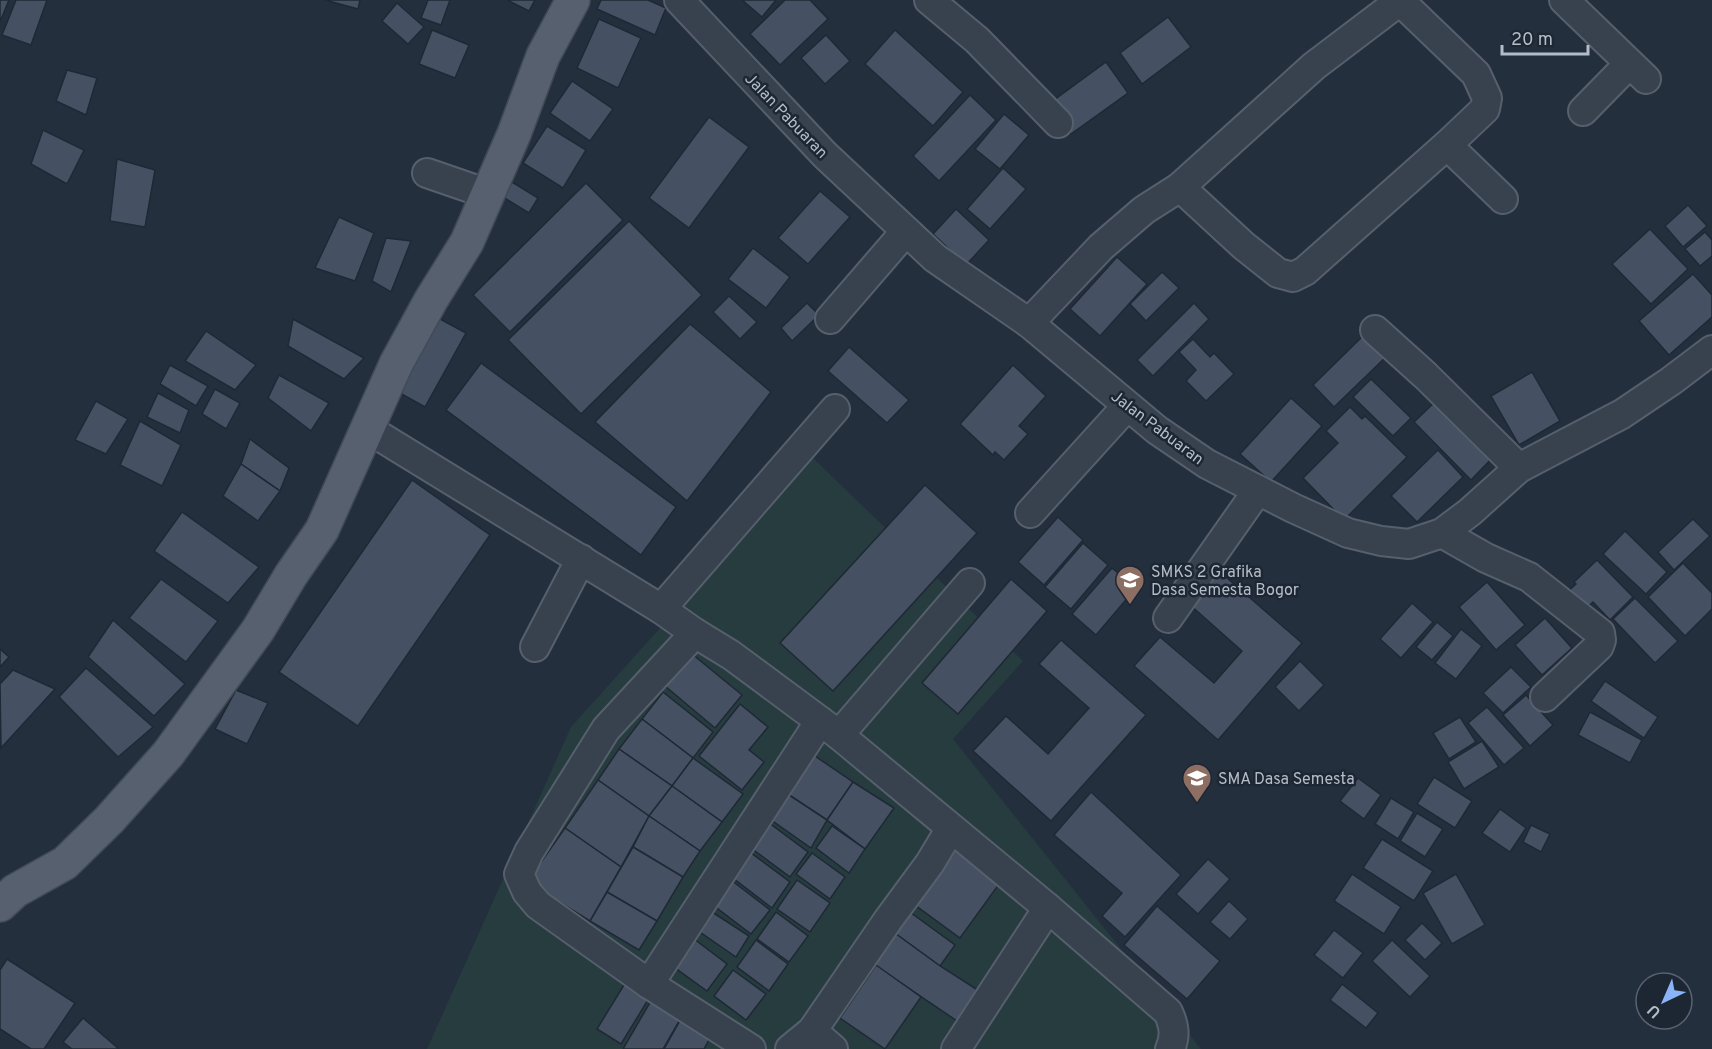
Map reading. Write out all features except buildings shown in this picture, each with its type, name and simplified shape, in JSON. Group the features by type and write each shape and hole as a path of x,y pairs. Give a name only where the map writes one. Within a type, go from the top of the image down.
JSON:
{"main road":[{"path":"0,905 15,891 65,863 168,754 258,630 322,530 396,364 431,300 467,242 514,134 543,56 573,0"}],"street":[{"name":"Jalan Pabuaran","path":"679,0 825,155 936,258 1029,323 1157,430 1207,464 1348,533 1381,541 1409,544 1442,534 1520,468 1622,414 1712,350"},
{"path":"928,0 977,40 1058,123"},
{"path":"1029,323 1101,247 1144,210 1180,187 1314,66 1400,1 1476,74 1487,98 1485,109 1447,145 1305,271 1293,277 1278,273 1244,246 1180,187"},
{"path":"1565,1 1638,72 1583,111"},
{"path":"1447,145 1503,199"},
{"path":"427,173 488,194"},
{"path":"830,319 906,231"},
{"path":"1375,330 1426,376 1520,468"},
{"path":"1030,513 1127,406"},
{"path":"661,609 834,409"},
{"path":"368,429 661,609 732,655 830,728 1048,908 1168,1012 1174,1029 1170,1049"},
{"path":"1168,618 1258,490"},
{"path":"1442,534 1486,558 1529,577 1600,633 1599,646 1545,696"},
{"path":"535,647 581,559"},
{"path":"649,984 830,728 970,583"},
{"path":"695,633 606,729 529,852 519,874 527,892 538,904 649,984 751,1049"},
{"path":"790,1049 826,1044 888,920 930,863 951,828"},
{"path":"956,1049 1048,908"}],"green space":[{"path":"813,458 1023,661 953,739 1201,1049 427,1049 571,727"}],"place":[{"name":"SMKS 2 Grafika Dasa Semesta Bogor","path":"1130,606"},
{"name":"SMA Dasa Semesta","path":"1197,804"}]}
